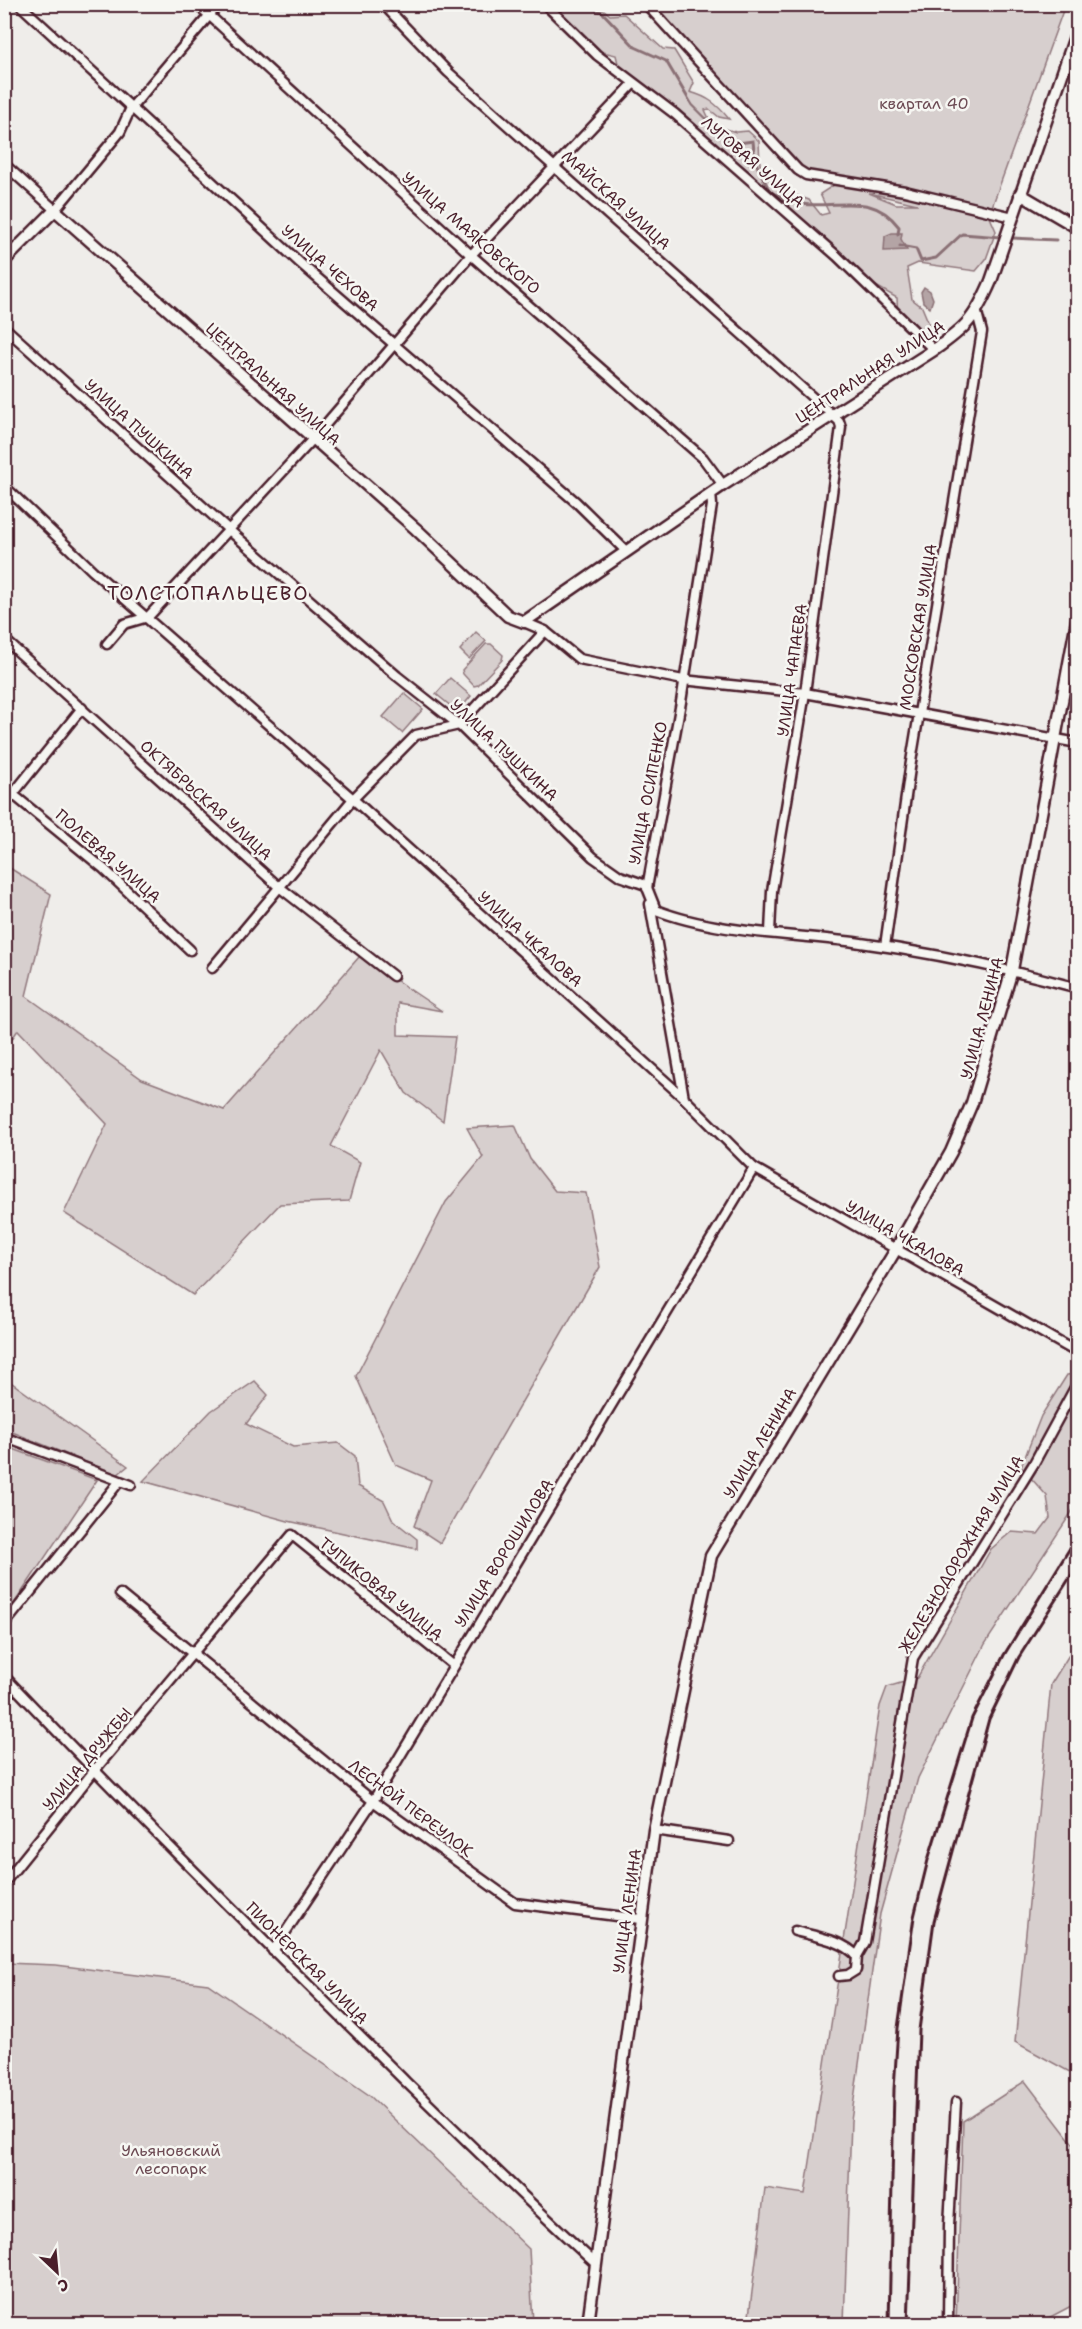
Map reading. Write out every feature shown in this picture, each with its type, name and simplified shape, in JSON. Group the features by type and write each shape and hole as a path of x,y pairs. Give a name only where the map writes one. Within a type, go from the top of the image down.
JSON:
{"street":[{"name":"УЛИЦА ЧЕХОВА","path":"19,4 239,208 576,502 626,550"},
{"name":"УЛИЦА МАЯКОВСКОГО","path":"197,4 208,17 471,255 703,458 723,485"},
{"path":"4,261 55,210 120,132 131,108 219,4"},
{"name":"МАЙСКАЯ УЛИЦА","path":"383,4 448,72 834,414"},
{"name":"ЛУГОВАЯ УЛИЦА","path":"545,4 597,55 668,108 837,256 934,350"},
{"path":"646,4 798,170 806,175 905,190 1013,217"},
{"name":"ЦЕНТРАЛЬНАЯ УЛИЦА","path":"524,622 723,485 934,350 961,330 977,313 1013,217 1077,27"},
{"path":"107,644 124,624 148,617 313,439 471,255 633,84"},
{"name":"ЦЕНТРАЛЬНАЯ УЛИЦА","path":"4,164 416,529 508,616 545,631 579,659 683,680 805,693 1077,743"},
{"path":"1020,194 1077,228"},
{"name":"МОСКОВСКАЯ УЛИЦА","path":"885,946 982,332 977,313"},
{"name":"УЛИЦА ПУШКИНА","path":"4,327 229,530 397,676 459,725 593,857 620,876 646,885"},
{"name":"УЛИЦА ЧАПАЕВА","path":"770,932 772,891 805,693 841,427 834,414"},
{"name":"УЛИЦА ЧКАЛОВА","path":"4,486 93,571 353,799 684,1098 754,1168 895,1251 1077,1353"},
{"name":"УЛИЦА ОСИПЕНКО","path":"684,1098 646,885 683,680 712,504 711,493"},
{"name":"УЛИЦА ЛЕНИНА","path":"588,2325 640,1919 654,1830 714,1548 895,1251 962,1130 981,1079 1012,970 1077,615"},
{"path":"212,968 278,886 353,799 416,735 459,725 545,631"},
{"name":"ОКТЯБРЬСКАЯ УЛИЦА","path":"4,639 278,886 393,976"},
{"path":"13,794 82,708"},
{"name":"ПОЛЕВАЯ УЛИЦА","path":"4,786 104,869 190,950"},
{"path":"646,885 656,910 715,926 885,946 1012,970 1077,988"},
{"name":"УЛИЦА ВОРОШИЛОВА","path":"273,1951 373,1801 754,1168"},
{"name":"ЖЕЛЕЗНОДОРОЖНАЯ УЛИЦА","path":"839,1976 848,1975 856,1970 857,1956 865,1942 912,1658 1033,1465 1077,1382"},
{"path":"4,1437 131,1485"},
{"path":"4,1625 118,1482"},
{"name":"ТУПИКОВАЯ УЛИЦА","path":"292,1535 453,1665"},
{"name":"УЛИЦА ДРУЖБЫ","path":"4,1883 94,1771 194,1655 292,1535"},
{"name":"ЛЕСНОЙ ПЕРЕУЛОК","path":"120,1594 373,1801 515,1902 640,1919"},
{"name":"ПИОНЕРСКАЯ УЛИЦА","path":"4,1676 94,1771 503,2180 596,2264"},
{"path":"654,1830 729,1840"},
{"path":"795,1931 848,1946 857,1956"},
{"path":"948,2325 949,2225 956,2102"}],"green space":[{"name":"квартал 40","path":"538,5 598,5 610,15 624,14 663,49 674,50 694,83 690,92 712,102 729,119 719,117 709,109 705,110 712,125 736,132 748,131 759,141 760,164 768,177 781,180 792,194 809,200 821,215 829,213 820,194 834,185 797,176 641,5 1065,5 989,215 996,231 986,259 976,271 918,263 907,268 912,299 922,307 932,331 920,342 898,319 897,298 876,286 860,283 809,237 789,211 758,193 728,157 620,72 616,55 599,51 572,24","holes":["869,193 917,204 896,204"]},
{"path":"476,632 486,641 469,659 460,650"},
{"path":"486,644 491,644 503,655 502,660 478,685 474,686 462,670"},
{"path":"450,678 471,696 458,712 436,694"},
{"path":"404,693 423,709 402,733 383,717"},
{"path":"5,865 51,894 26,996 142,1079 224,1110 360,956 442,1011 398,1003 398,1035 455,1037 443,1121 406,1093 381,1050 331,1146 360,1162 349,1201 280,1204 193,1295 64,1213 107,1124 18,1030 5,1049"},
{"path":"515,1125 530,1159 555,1191 586,1193 600,1267 440,1543 414,1526 431,1480 396,1465 356,1376 446,1202 483,1157 467,1128"},
{"path":"1077,1374 1077,1504 985,1644 918,1778 880,1914 851,2121 844,2324 748,2324 765,2188 805,2194 880,1706 887,1687 917,1678 991,1549 1011,1532 1038,1534 1050,1518 1047,1496 1021,1467 1041,1416 1067,1375"},
{"path":"4,1378 128,1466 117,1475 5,1429"},
{"path":"255,1381 268,1395 246,1424 293,1447 338,1443 355,1456 358,1486 384,1501 393,1520 417,1539 417,1549 288,1521 143,1481 211,1411"},
{"path":"4,1446 97,1480 5,1617"},
{"path":"1077,1642 1077,2076 1015,2042 1051,1684"},
{"name":"Ульяновский лесопарк","path":"5,1963 56,1965 208,1984 369,2095 529,2249 533,2324 5,2324"},
{"path":"1025,2081 1077,2149 1077,2303 1037,2324 956,2324 963,2121"}],"shaded area":[{"path":"902,233 901,239 907,250 884,251 885,236"},
{"path":"924,287 930,291 933,299 930,308 923,302 921,292"}],"waterway":[{"path":"582,4 602,12 635,47 666,61 692,105 731,144 753,141 755,161 770,192 801,204 866,205 889,216 899,227 898,234"},
{"path":"900,246 916,249 921,261 936,258 962,234 1001,237"},
{"path":"1011,238 1056,240"}],"railway":[{"path":"889,2324 894,2089 898,2028 914,1917 928,1860 972,1718 1004,1655 1078,1535"},
{"path":"908,2324 919,2030 934,1921 989,1719 1019,1657 1078,1565"}],"district":[{"name":"ТОЛСТОПАЛЬЦЕВО","path":"208,593"}]}
